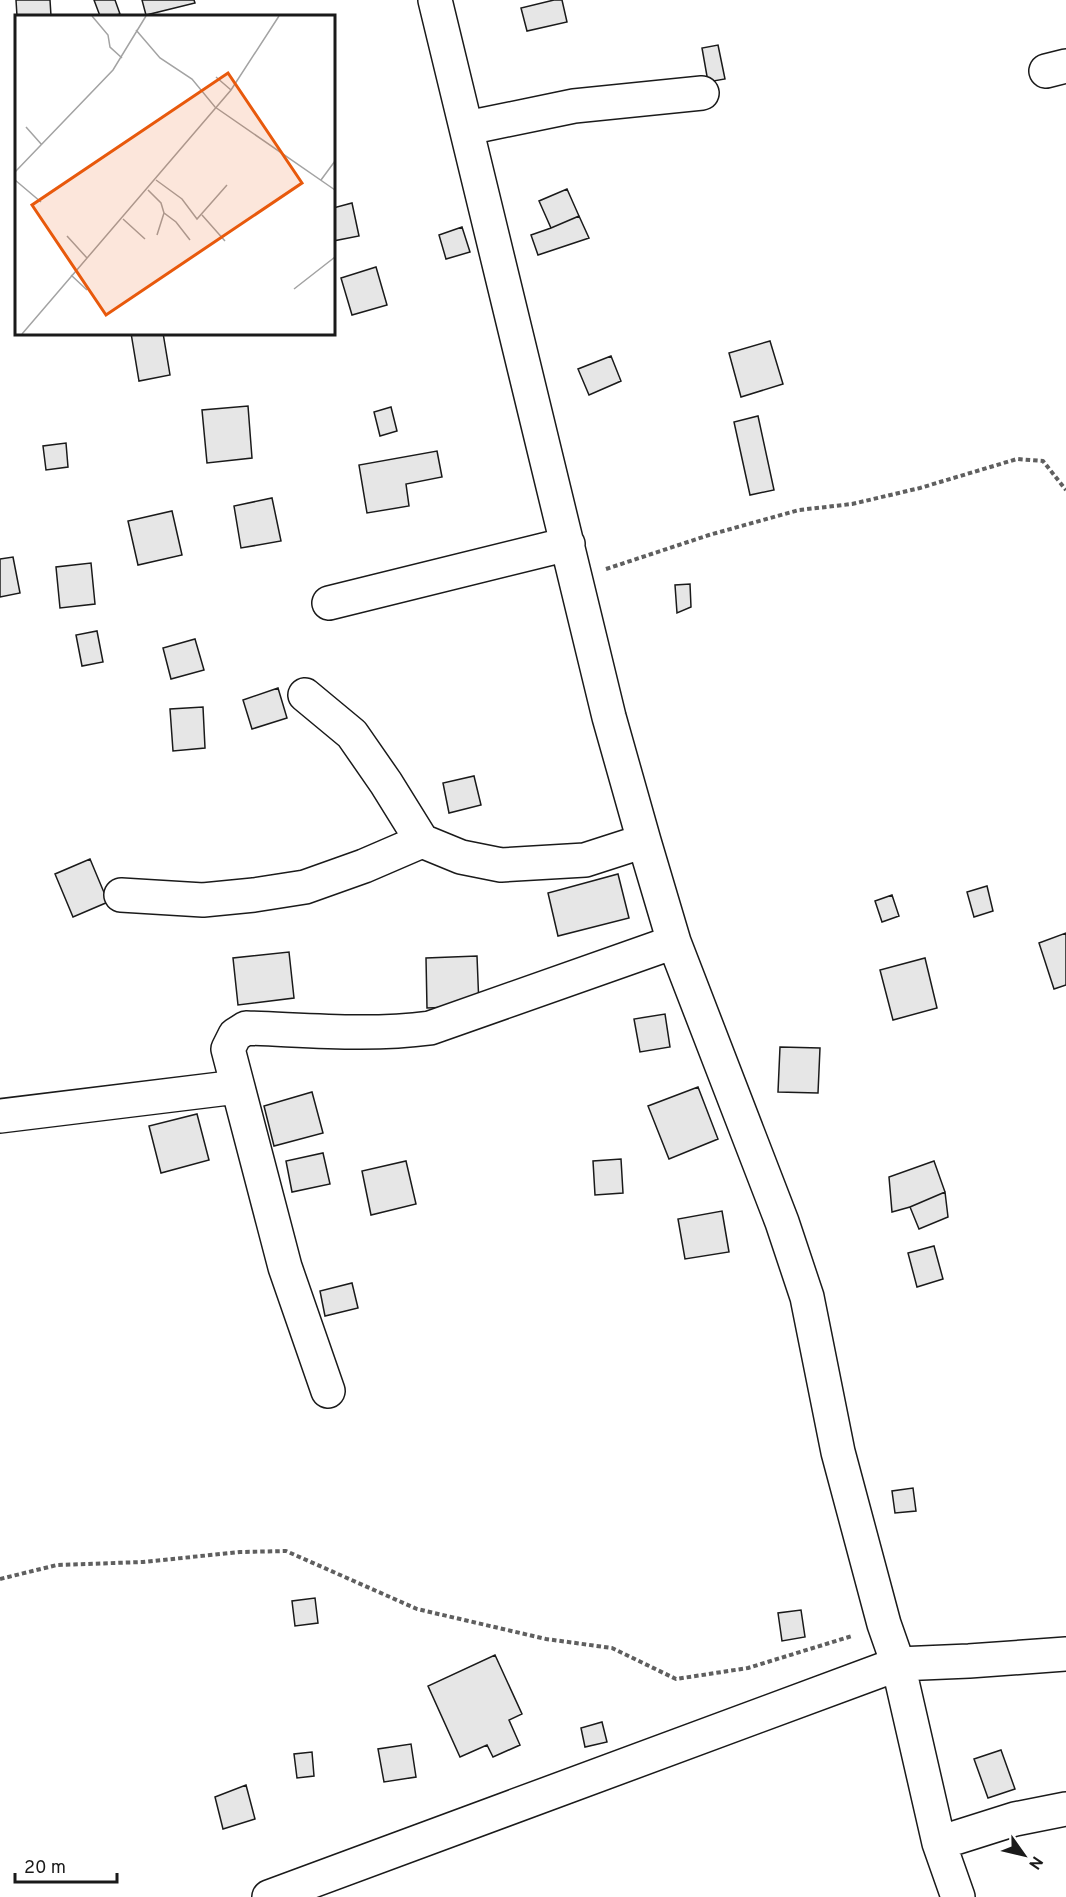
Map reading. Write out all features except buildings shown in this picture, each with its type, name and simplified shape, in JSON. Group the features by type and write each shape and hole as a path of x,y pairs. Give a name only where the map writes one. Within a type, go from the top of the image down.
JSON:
{"street":[{"path":"435,0 609,717 674,942 782,1222 807,1297 838,1452 884,1624 898,1664 939,1843 958,1897"},
{"path":"467,128 574,106 702,93"},
{"path":"329,603 568,544"},
{"path":"305,695 352,734 422,841 461,857 501,865 585,860 644,841"},
{"path":"121,895 203,900 305,887 364,866 422,841"},
{"path":"328,1391 285,1267 237,1087 228,1049 235,1035 246,1028 354,1032 430,1028 674,942"},
{"path":"0,1116 237,1087"},
{"path":"275,1896 898,1664 1066,1654"},
{"path":"939,1843 1014,1819 1066,1809"}],"path":[{"path":"577,578 709,535 799,510 852,504 1017,459 1043,461 1066,490"},
{"path":"0,1578 57,1565 143,1562 240,1552 286,1551 417,1609 546,1639 612,1648 676,1679 748,1668 884,1624"}]}
